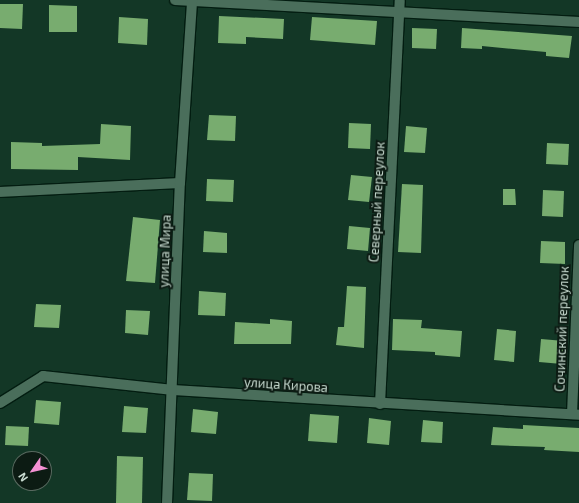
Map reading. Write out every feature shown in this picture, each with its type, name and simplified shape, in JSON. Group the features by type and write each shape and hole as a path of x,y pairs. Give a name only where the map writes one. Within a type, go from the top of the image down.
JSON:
{"street":[{"path":"175,0 579,22"},
{"name":"улица Мира","path":"167,503 173,390 180,183 192,0"},
{"name":"Северный переулок","path":"380,404 400,0"},
{"path":"0,192 180,183"},
{"name":"Сочинский переулок","path":"576,415 579,245"},
{"name":"улица Кирова","path":"0,403 43,376 173,390 576,415"}],"building":[{"path":"0,4 23,4 22,29 0,28"},
{"path":"49,5 77,6 77,32 49,32"},
{"path":"219,16 284,19 283,39 246,37 246,44 218,43"},
{"path":"119,17 148,19 147,45 118,43"},
{"path":"312,17 377,21 375,45 310,40"},
{"path":"412,28 437,29 436,49 412,48"},
{"path":"462,28 572,36 569,58 546,56 546,52 482,46 482,49 461,48"},
{"path":"209,115 236,116 235,141 207,140"},
{"path":"349,123 371,124 370,149 348,148"},
{"path":"101,124 131,126 130,160 78,157 78,170 11,169 11,142 42,143 42,146 100,144"},
{"path":"406,126 427,128 425,153 404,152"},
{"path":"547,143 569,144 568,165 546,164"},
{"path":"351,175 372,177 369,202 348,200"},
{"path":"207,179 234,180 233,202 206,201"},
{"path":"402,184 423,185 421,253 398,252"},
{"path":"503,189 515,189 516,205 503,205"},
{"path":"543,190 564,191 563,217 542,216"},
{"path":"133,217 160,220 155,283 126,281"},
{"path":"349,226 370,228 368,251 347,249"},
{"path":"204,231 227,233 227,253 203,252"},
{"path":"541,241 565,242 565,264 540,263"},
{"path":"347,286 366,287 364,348 336,345 338,327 344,327"},
{"path":"199,291 226,293 225,316 198,315"},
{"path":"36,304 61,305 59,328 34,327"},
{"path":"126,310 150,311 148,335 125,333"},
{"path":"270,319 292,321 291,344 234,344 235,322 270,324"},
{"path":"393,319 422,320 421,328 462,331 460,357 435,355 435,352 392,350"},
{"path":"497,329 516,331 514,362 494,360"},
{"path":"541,339 564,341 562,364 539,362"},
{"path":"36,400 61,402 59,425 34,423"},
{"path":"124,406 148,408 146,433 122,432"},
{"path":"193,409 218,412 216,434 191,432"},
{"path":"310,414 339,416 337,443 308,441"},
{"path":"369,418 391,421 389,445 367,443"},
{"path":"423,420 443,422 442,443 421,442"},
{"path":"523,425 579,428 579,452 544,450 545,447 491,445 493,427 523,429"},
{"path":"6,426 29,427 28,446 5,445"},
{"path":"117,456 143,457 142,503 116,503"},
{"path":"189,473 213,474 212,501 187,500"}]}
